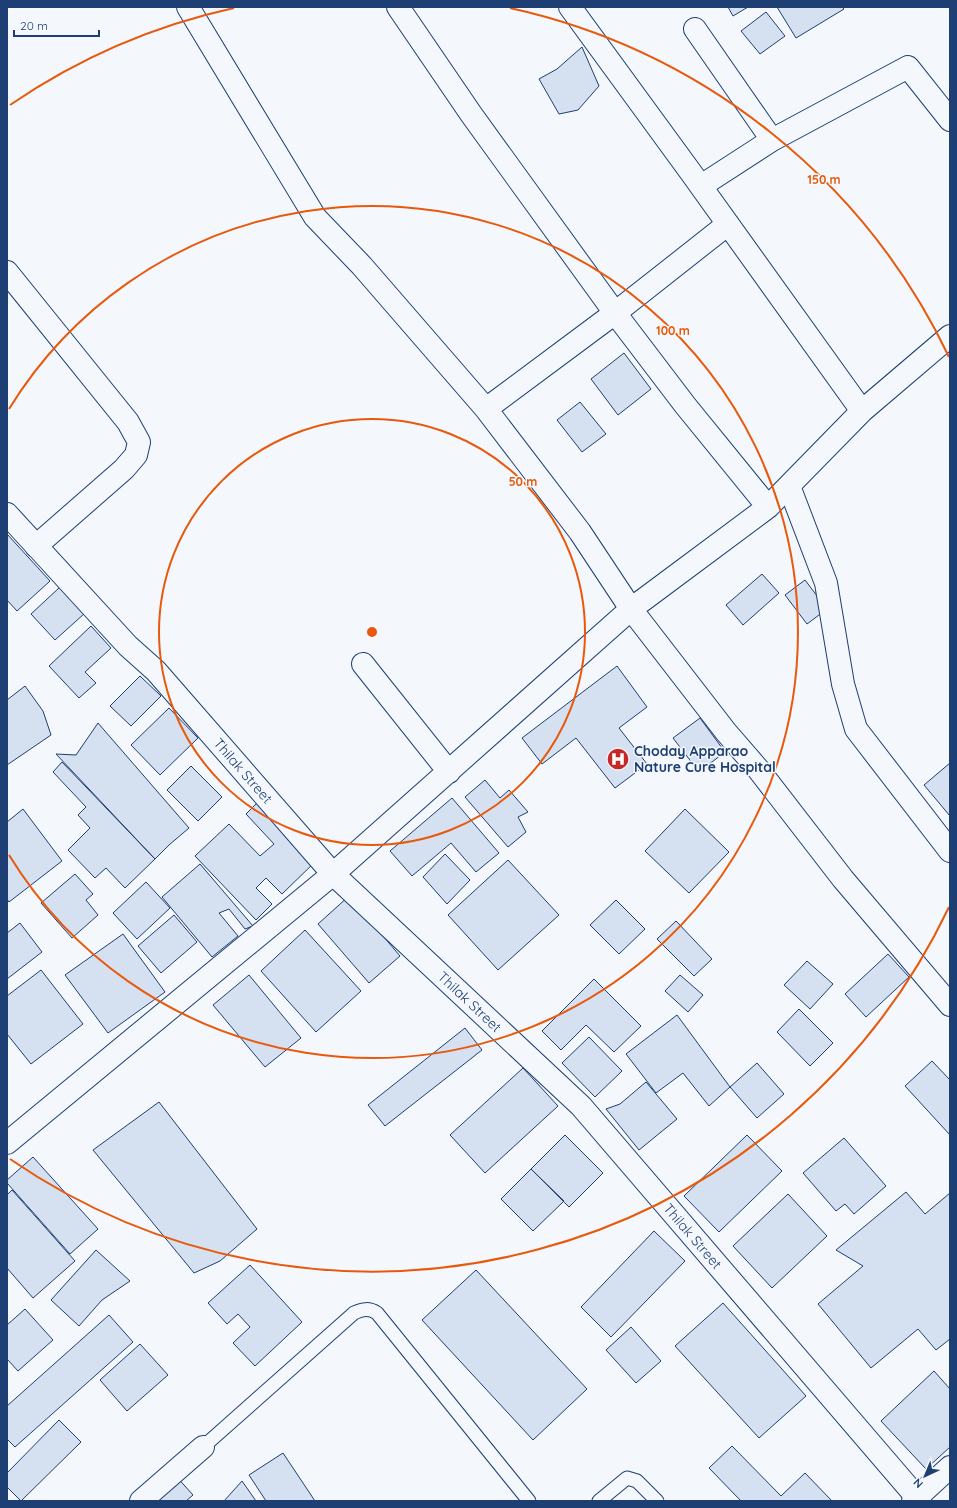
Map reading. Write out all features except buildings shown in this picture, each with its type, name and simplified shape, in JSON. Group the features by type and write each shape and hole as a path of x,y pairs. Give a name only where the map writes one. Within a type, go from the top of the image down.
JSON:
{"street":[{"path":"188,7 315,217 362,266 486,409 580,532 631,609 726,732 758,768 842,879 950,1005"},
{"path":"398,7 471,114 615,313 685,404 768,507"},
{"path":"570,7 701,186 862,411"},
{"path":"695,29 772,140"},
{"path":"701,186 772,140 908,67 950,120"},
{"path":"486,409 615,313 728,224"},
{"path":"7,272 128,422 140,442 136,455 124,469 36,546"},
{"path":"7,1143 333,874 631,609 768,507 862,411 950,336"},
{"path":"789,486 826,582 843,684 856,729 950,851"},
{"name":"Thilak Street","path":"7,514 128,646 156,672 333,874 581,1106 916,1500"},
{"path":"363,664 449,772"},
{"path":"141,1501 202,1447"},
{"path":"916,1500 950,1467"}],"lane":[{"path":"202,1447 354,1313 362,1309 371,1309 377,1313 529,1501"},
{"path":"599,1501 627,1478 637,1481 657,1501"}],"place":[{"name":"Choday Apparao Nature Cure Hospital","path":"618,759"}]}
